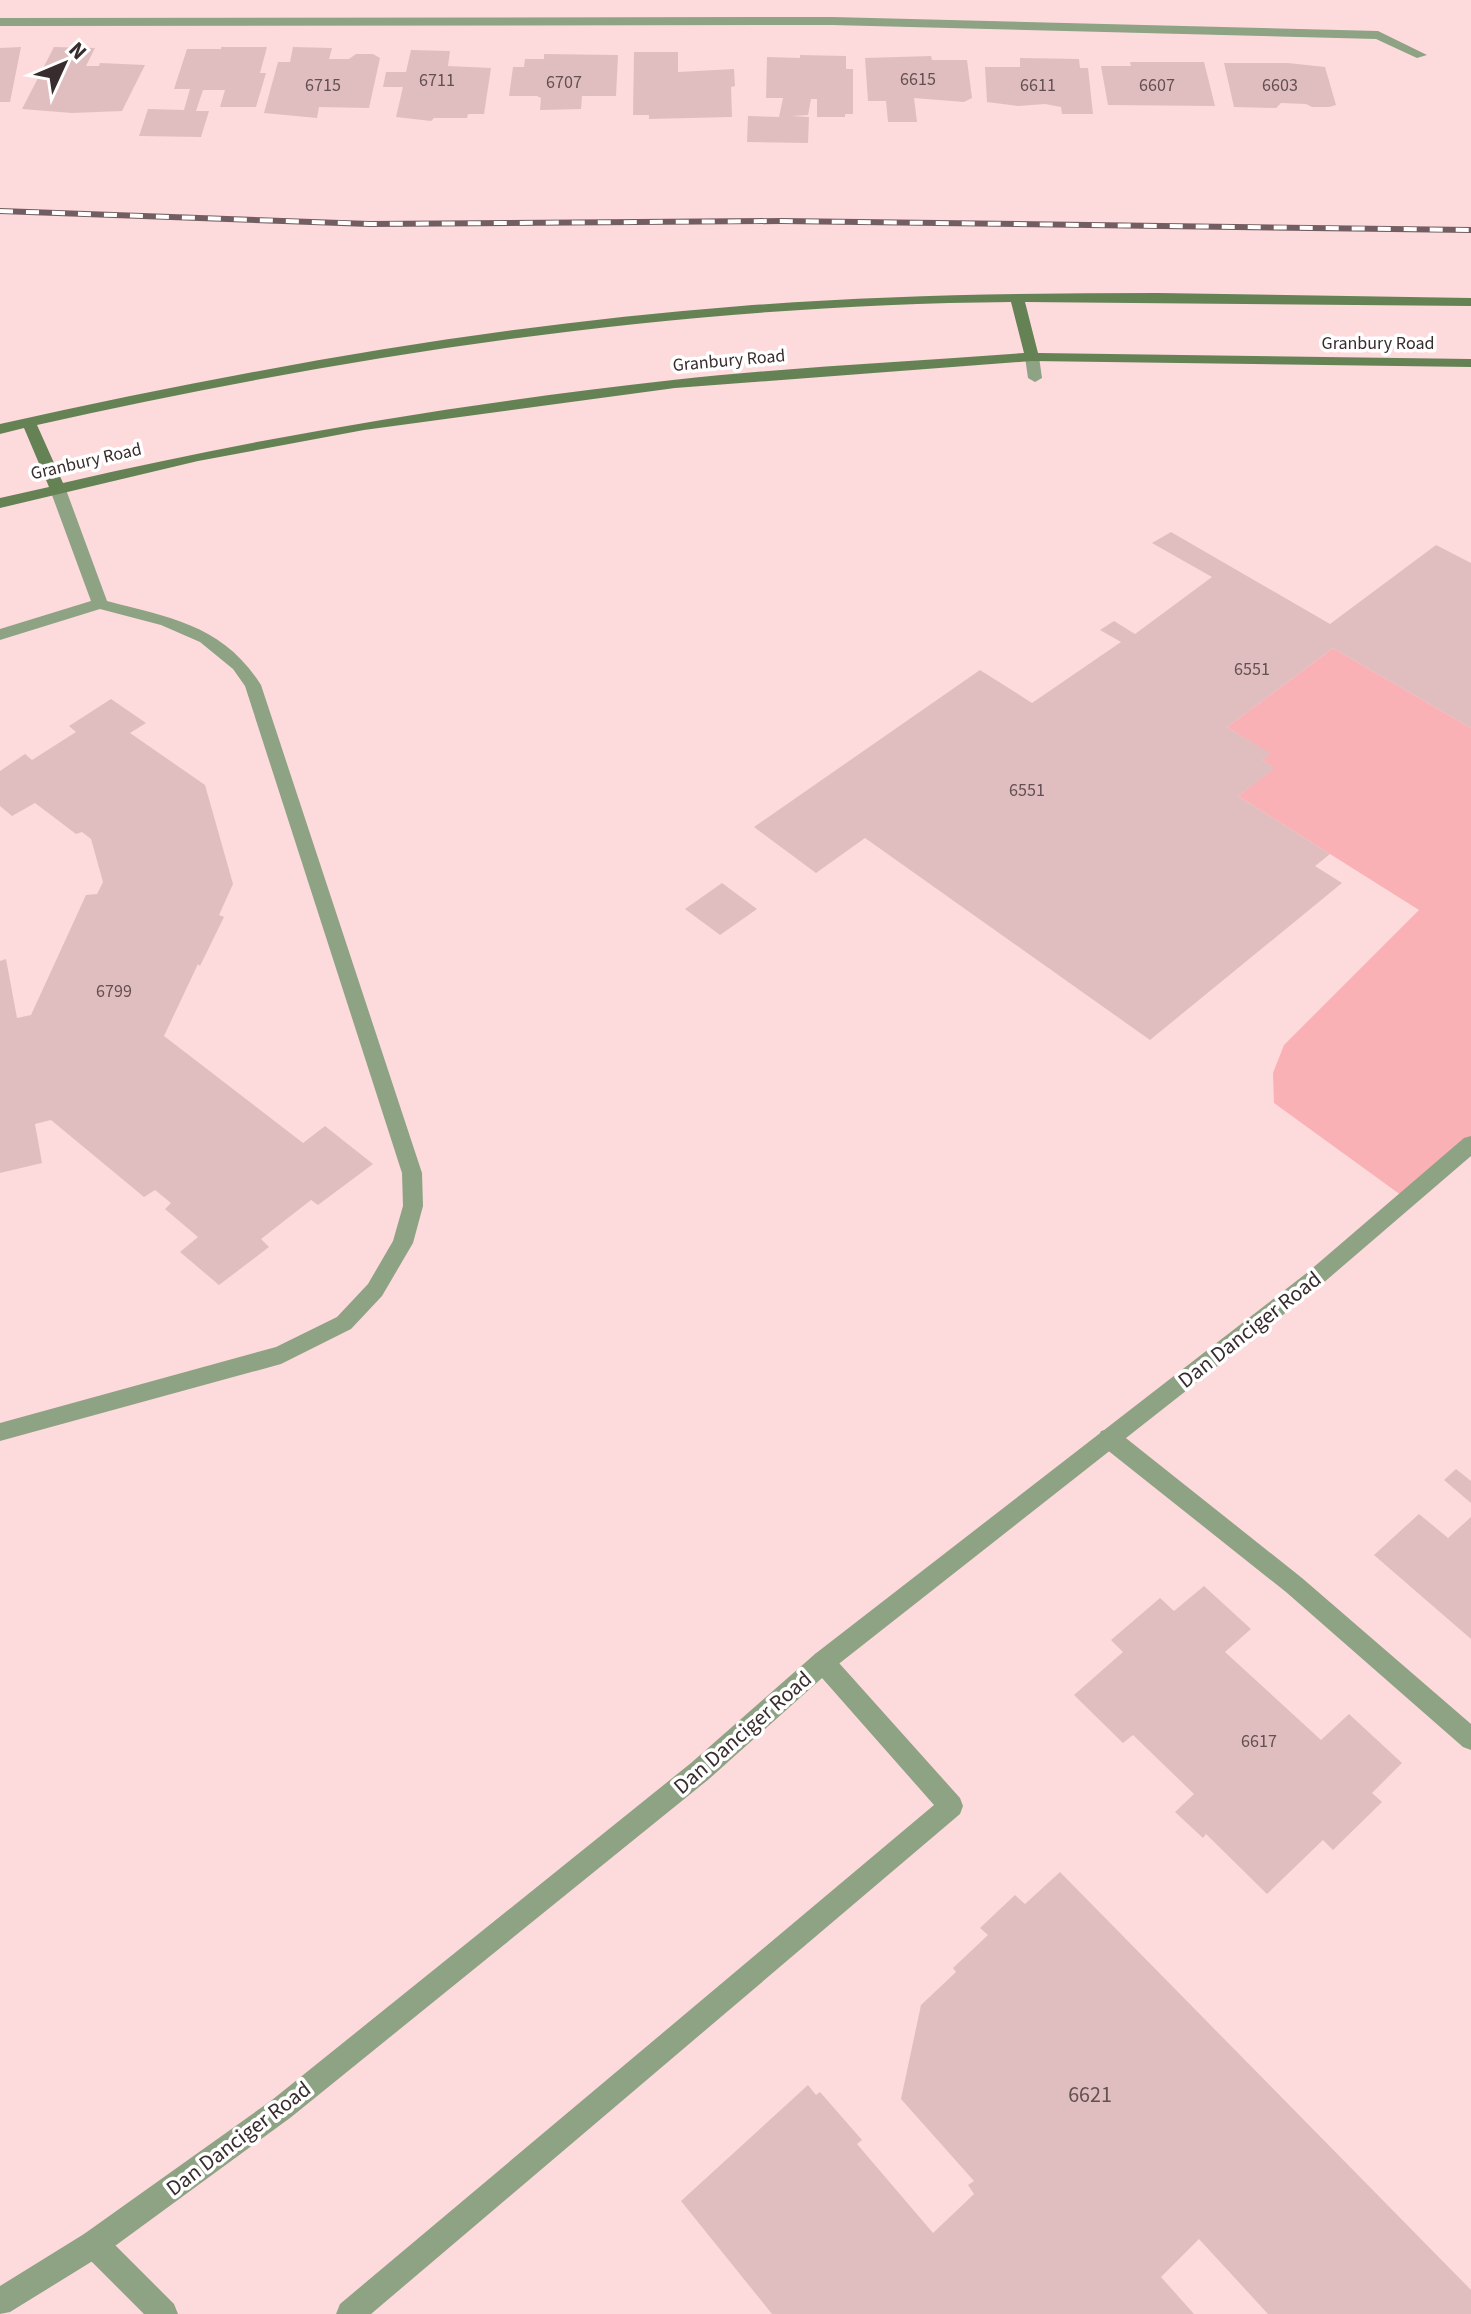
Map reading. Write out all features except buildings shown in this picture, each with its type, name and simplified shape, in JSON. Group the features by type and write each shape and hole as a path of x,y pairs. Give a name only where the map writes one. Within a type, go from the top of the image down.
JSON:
{"main road":[{"name":"Granbury Road","path":"0,429 233,379 387,351 705,313 848,303 1017,299 1471,302"},
{"path":"1017,299 1032,357"},
{"name":"Granbury Road","path":"0,503 57,487 198,456 364,425 675,384 1032,357 1471,363"},
{"path":"29,423 57,487"}],"street":[{"path":"0,22 832,16 1378,35 1421,55"},
{"path":"1032,357 1035,378"},
{"path":"57,487 100,604"},
{"path":"0,635 100,604 189,630 217,642 239,662 253,685 412,1173 413,1206 403,1243 375,1290 344,1323 281,1355 0,1432"},
{"name":"Dan Danciger Road","path":"0,2302 94,2244 281,2109 700,1771 823,1662 1315,1278 1471,1144"},
{"path":"1109,1438 1294,1585 1471,1739"},
{"path":"350,2314 951,1806 823,1662"},
{"path":"94,2244 164,2314"}],"shaded area":[{"path":"1333,648 1471,728 1471,1143 1405,1198 1274,1103 1273,1073 1284,1045 1419,910 1238,796 1274,768 1262,760 1270,754 1227,727"}],"railway":[{"path":"0,211 370,224 781,221 1471,230"}]}
